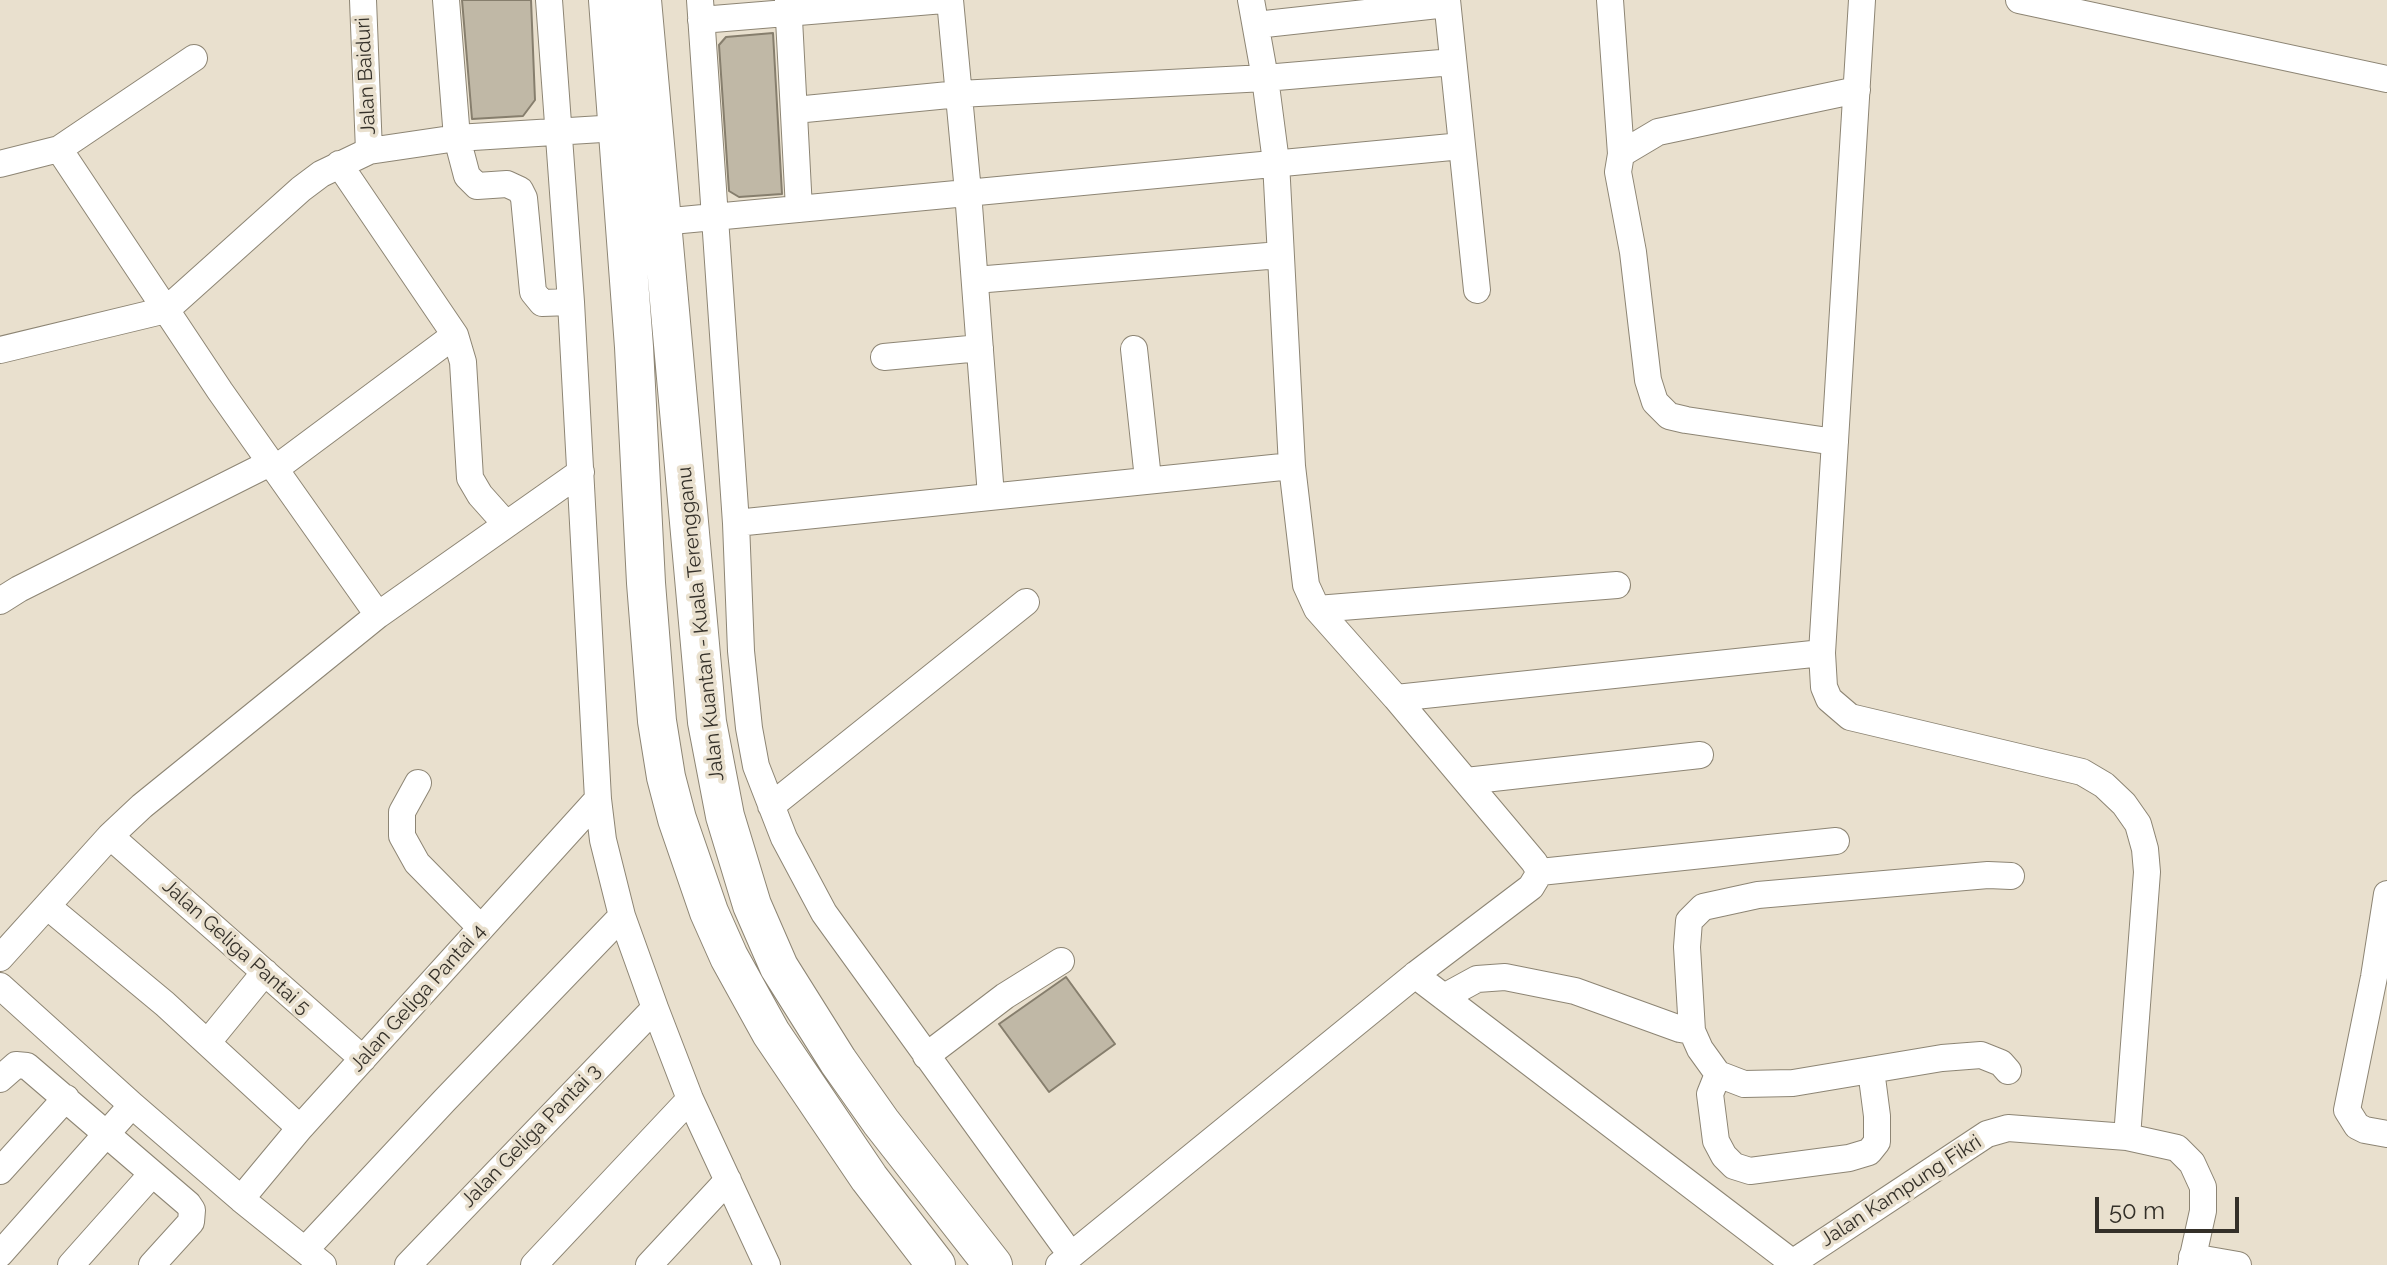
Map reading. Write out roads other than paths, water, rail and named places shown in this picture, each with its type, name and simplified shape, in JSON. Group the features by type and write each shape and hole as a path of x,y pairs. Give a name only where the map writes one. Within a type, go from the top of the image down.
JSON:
{"highway":[{"name":"Jalan Kuantan - Kuala Terengganu","path":"608,0 635,127 661,222 707,722 725,816 752,905 779,967 838,1061 881,1122 993,1265"},
{"name":"Jalan Kuantan - Kuala Terengganu","path":"642,0 635,127 657,721 666,777 709,912 729,957 771,1033 869,1178 936,1265"}],"street":[{"name":"Jalan Baiduri","path":"363,0 369,151"},
{"path":"446,0 457,138 467,176 477,186 507,184 520,190 524,198 533,292 542,303 571,302"},
{"path":"549,0 571,302 598,799 603,840 622,916 690,1099 767,1265"},
{"path":"944,0 700,10 736,523 741,651 749,728 756,766 771,806 784,838 824,913 1065,1260 1415,975 1531,887 1540,872"},
{"path":"950,0 991,496"},
{"path":"1610,0 1621,154 1618,172 1633,252 1648,380 1655,402 1669,416 1686,420 1835,442"},
{"path":"1862,0 1822,653 1824,687 1829,699 1850,717 2082,772 2104,785 2124,804 2138,824 2147,872 2127,1137"},
{"path":"2019,0 2098,8 2387,79"},
{"path":"1477,290 1447,2 1253,12 1276,162 1292,466 1306,585 1317,609 1396,698 1540,872"},
{"path":"789,6 799,209"},
{"path":"0,164 59,149 194,58"},
{"path":"795,110 959,94 1265,78 1453,62"},
{"path":"1621,154 1658,132 1857,90"},
{"path":"0,350 166,310 301,189 339,164 369,151 457,138 635,127"},
{"path":"661,222 1462,146"},
{"path":"59,149 272,466 378,615"},
{"path":"339,164 455,335 463,362 470,478 480,495 505,523"},
{"path":"975,280 1280,255"},
{"path":"0,601 272,466 455,335"},
{"path":"884,357 980,348"},
{"path":"1134,349 1148,479"},
{"path":"736,523 1292,466"},
{"path":"0,958 110,836 142,806 378,615 581,472"},
{"path":"1317,609 1617,585"},
{"path":"771,806 1026,602"},
{"path":"1396,698 1822,653"},
{"path":"1466,781 1700,755"},
{"path":"418,783 402,812 400,825 407,849 481,928"},
{"name":"Jalan Geliga Pantai 4","path":"241,1199 300,1128 598,799"},
{"name":"Jalan Geliga Pantai 5","path":"110,836 363,1059"},
{"path":"1540,872 1836,841"},
{"path":"2008,1071 2001,1063 1981,1055 1793,1083 1744,1084 1718,1074 1700,1049 1692,1031 1687,947 1689,921 1703,907 1758,895 1988,875 2011,876"},
{"path":"2376,1132 2350,1119 2347,1110 2380,978 2387,894"},
{"path":"47,906 208,1042 300,1128"},
{"path":"0,986 132,1105 314,1258 444,1101 622,916"},
{"path":"926,1056 1005,996 1061,961"},
{"path":"208,1042 265,972"},
{"path":"1415,975 1791,1264"},
{"path":"1444,997 1477,979 1505,977 1575,991 1692,1031"},
{"name":"Jalan Geliga Pantai 3","path":"408,1265 655,1008"},
{"path":"0,1079 9,1069 22,1064 188,1204 191,1222 152,1265"},
{"path":"1718,1074 1710,1094 1716,1141 1734,1166 1750,1171 1849,1158 1869,1152 1877,1142 1871,1070"},
{"path":"0,1171 66,1098"},
{"path":"534,1265 690,1099"},
{"path":"0,1254 132,1105"},
{"name":"Jalan Kampung Fikri","path":"1791,1264 1987,1134 2008,1128 2127,1137 2177,1148 2192,1163 2203,1187 2203,1211 2192,1261"},
{"path":"71,1265 152,1174"},
{"path":"649,1265 728,1180"},
{"path":"2192,1261 2238,1265"}]}
